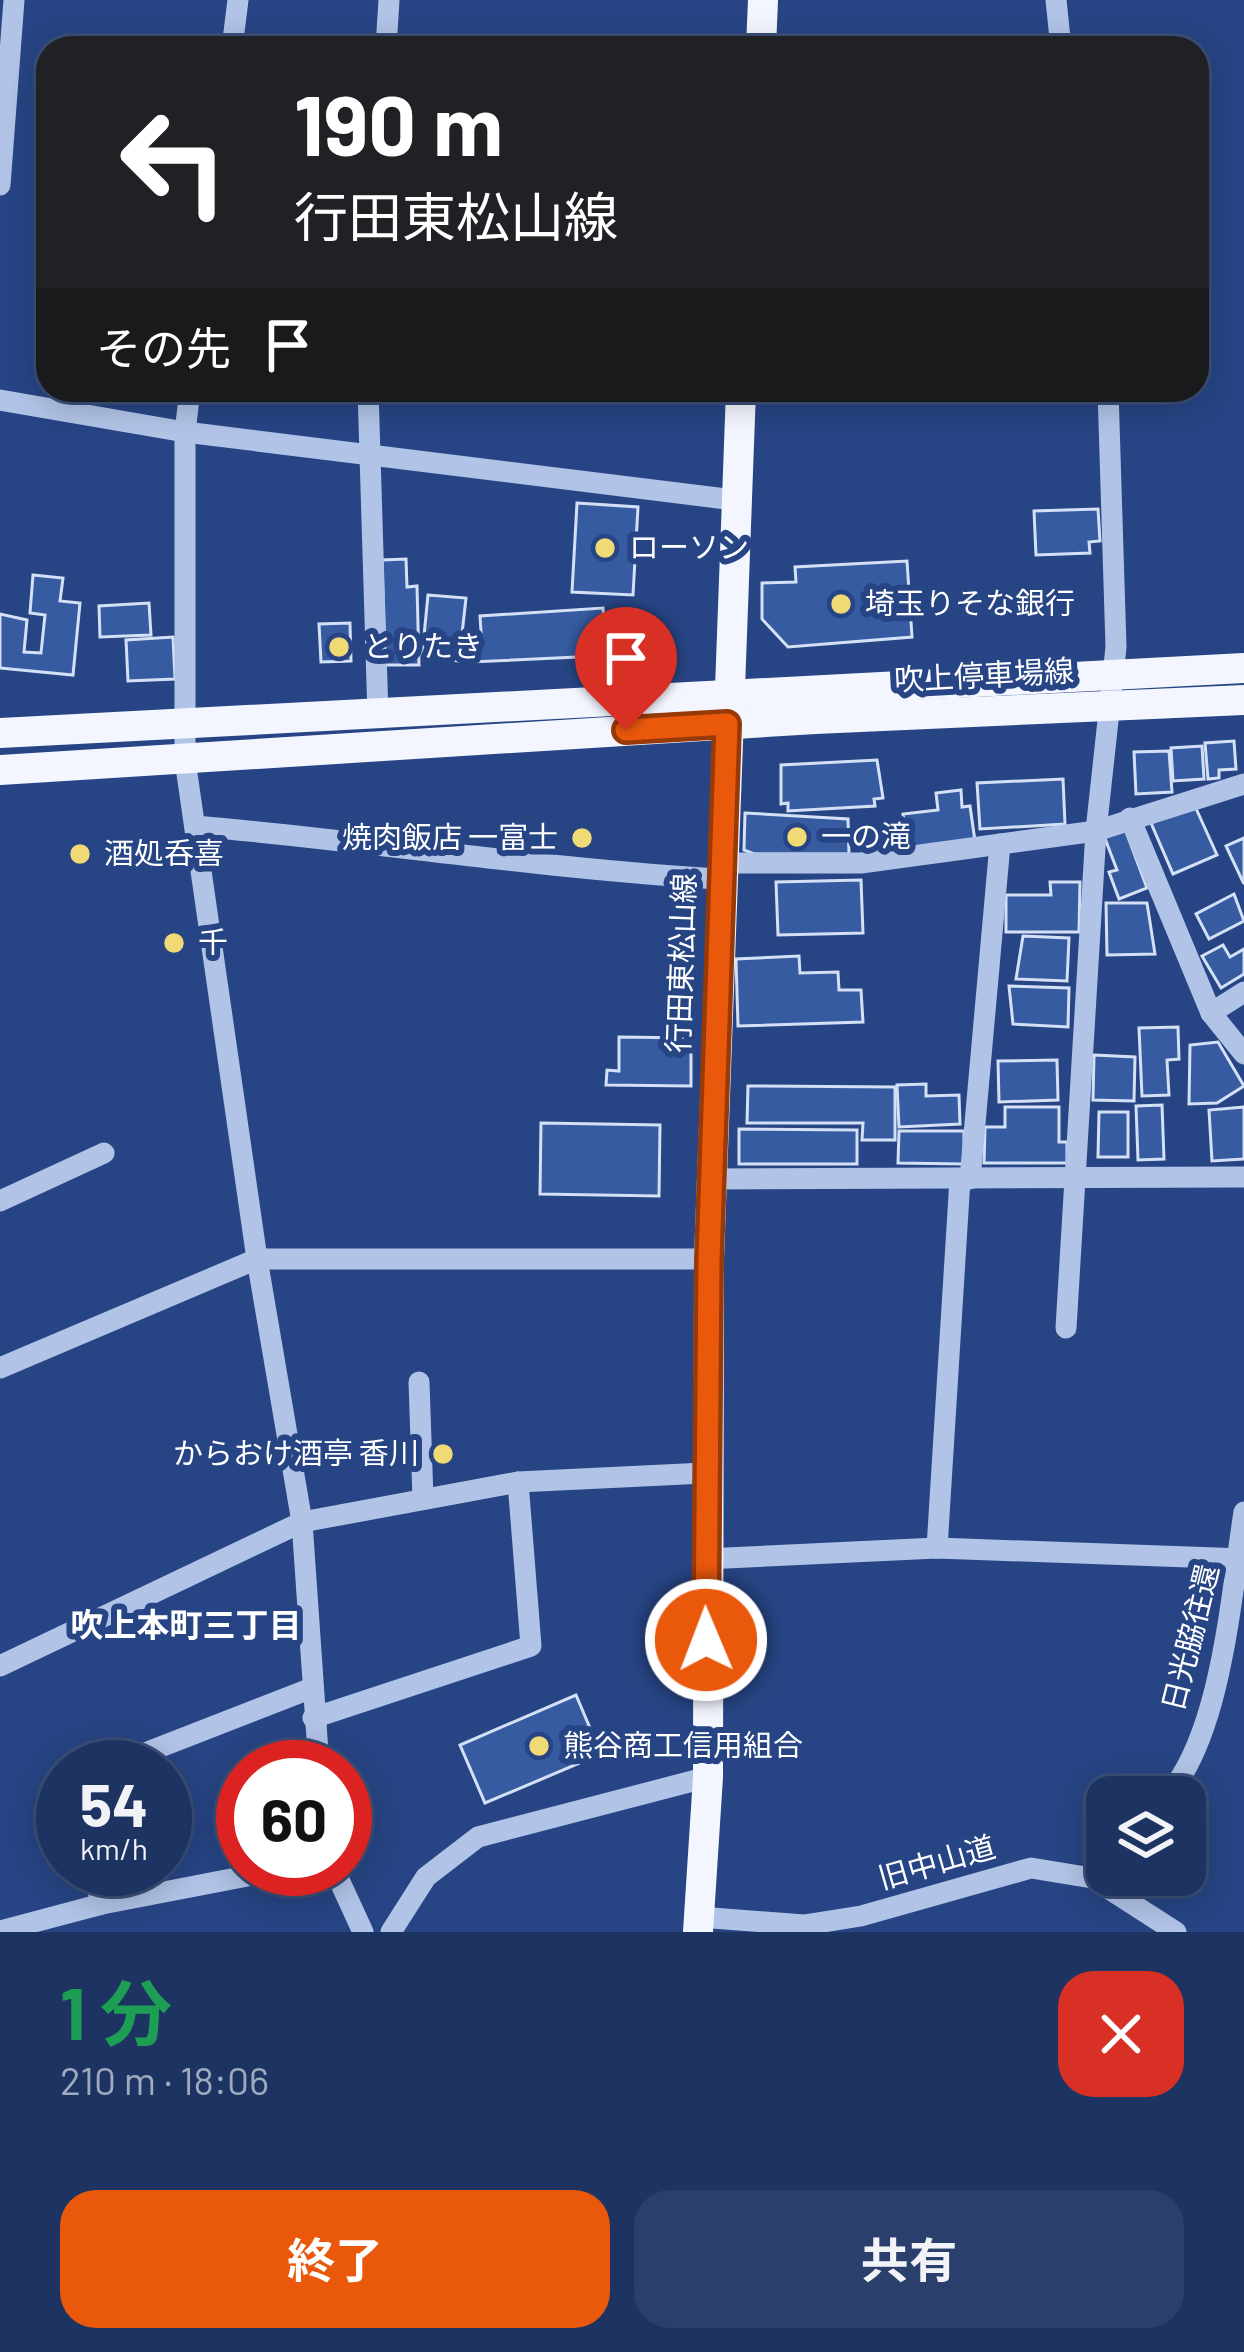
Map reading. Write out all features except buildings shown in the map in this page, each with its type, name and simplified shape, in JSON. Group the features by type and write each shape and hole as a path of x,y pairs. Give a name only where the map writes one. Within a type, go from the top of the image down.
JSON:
{"main road":[{"path":"762,36 763,0"},
{"name":"行田東松山線","path":"699,1924 708,1777 704,1559 709,1259 740,402"},
{"name":"吹上停車場線","path":"1113,691 1244,668"},
{"name":"吹上停車場線","path":"728,710 1113,691 1244,700"},
{"path":"0,733 378,716 728,710"},
{"path":"0,770 185,760 728,710"}],"street":[{"path":"0,185 14,0"},
{"path":"234,36 238,0"},
{"path":"387,36 389,0"},
{"path":"1056,0 1060,36"},
{"path":"0,400 185,432 734,500"},
{"path":"189,402 185,760 257,1258 302,1522 316,1740"},
{"path":"368,402 378,716"},
{"path":"1066,1328 1096,831 1113,691 1108,402"},
{"path":"195,826 332,838 554,869 720,871 861,863 1096,831 1244,784"},
{"path":"1130,818 1211,1013 1244,1054"},
{"path":"937,1548 965,1179 1000,844"},
{"path":"1211,1013 1244,992"},
{"path":"0,1201 104,1153"},
{"path":"712,1179 1244,1177"},
{"path":"0,1368 257,1258 709,1259"},
{"path":"419,1382 423,1499"},
{"path":"0,1666 302,1522 518,1482 705,1473"},
{"path":"313,1718 531,1646 518,1482"},
{"name":"日光脇往還","path":"1184,1776 1214,1686 1240,1560 1244,1512"},
{"path":"704,1559 937,1548 1240,1560"},
{"path":"178,1740 311,1688"},
{"path":"391,1932 426,1877 478,1837 708,1777"},
{"name":"旧中山道","path":"699,1924 804,1925 861,1916 1031,1868 1086,1870"},
{"path":"0,1931 216,1885"},
{"path":"346,1896 363,1932"},
{"name":"旧中山道","path":"1132,1896 1176,1932"},
{"path":"843,1932 861,1916"}],"place":[{"name":"ローソン","path":"605,548"},
{"name":"埼玉りそな銀行","path":"841,604"},
{"name":"とりたき","path":"339,647"},
{"name":"一の滝","path":"797,837"},
{"name":"焼肉飯店 一富士","path":"582,838"},
{"name":"酒処呑喜","path":"80,854"},
{"name":"千","path":"174,943"},
{"name":"からおけ酒亭 香川","path":"443,1454"},
{"name":"熊谷商工信用組合","path":"539,1746"}],"district":[{"name":"吹上本町三丁目","path":"186,1625"}],"route":[{"path":"626,730 727,724 709,1259 706,1640"}]}
